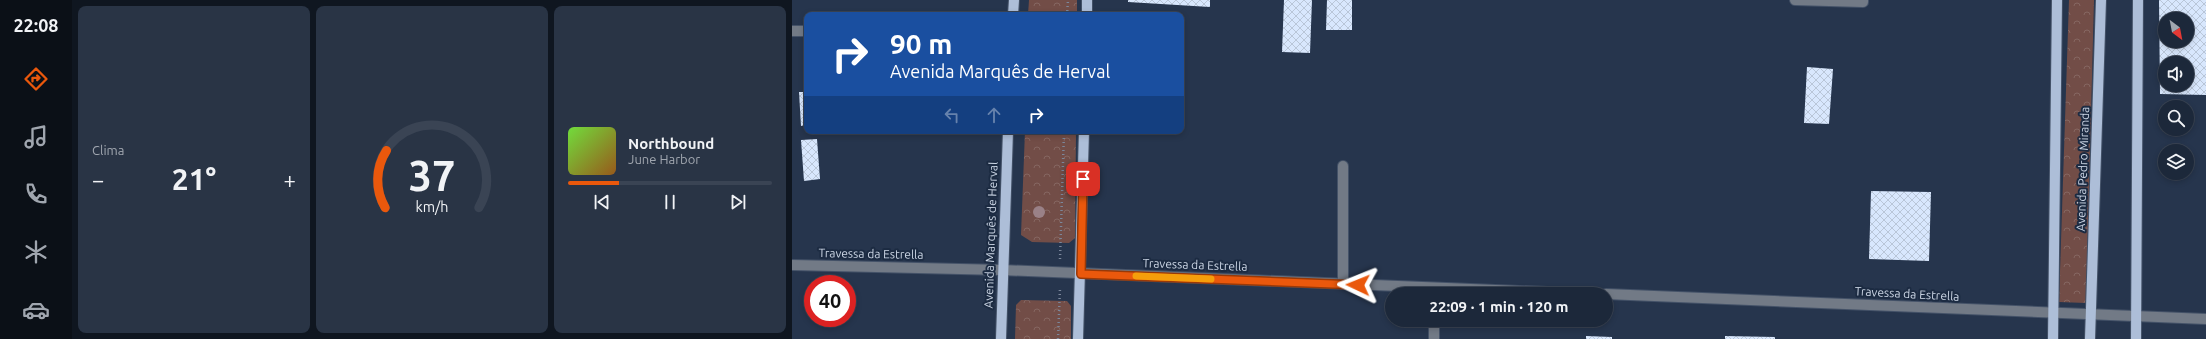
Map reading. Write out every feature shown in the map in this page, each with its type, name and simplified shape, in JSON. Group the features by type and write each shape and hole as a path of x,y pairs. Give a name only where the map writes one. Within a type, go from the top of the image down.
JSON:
{"main road":[{"path":"1013,12 1014,0"},
{"path":"1087,0 1087,12"},
{"path":"2053,339 2057,0"},
{"name":"Avenida Pedro Miranda","path":"2090,339 2100,0"},
{"path":"2136,339 2138,315 2138,0"},
{"name":"Avenida Marquês de Herval","path":"1001,339 1002,270 1008,134"},
{"path":"1078,339 1084,134"}],"street":[{"path":"1795,0 1863,2 1863,0"},
{"path":"792,31 804,31"},
{"path":"1343,166 1343,284"},
{"name":"Travessa da Estrella","path":"792,266 1002,270 1343,284 1385,287"},
{"name":"Travessa da Estrella","path":"1613,294 2206,319"},
{"path":"1434,327 1434,339"}],"path":[{"path":"1067,12 1068,0"},
{"path":"1058,339 1064,134"}],"green space":[{"path":"1029,0 1077,0 1077,12 1028,12"},
{"path":"2069,0 2094,0 2086,303 2059,302"},
{"path":"1025,134 1076,134 1075,238 1069,243 1032,242 1021,235"},
{"path":"1021,300 1067,301 1071,306 1071,339 1015,339 1016,305"}],"building":[{"path":"1128,0 1210,0 1210,7 1128,2"},
{"path":"1284,0 1312,0 1310,53 1282,52"},
{"path":"1327,0 1352,0 1352,30 1326,30"},
{"path":"2159,0 2206,0 2206,95 2160,94 2160,92 2194,92 2194,56 2160,56 2160,48 2194,48 2194,12 2159,12"},
{"path":"1807,67 1833,69 1829,124 1804,123"},
{"path":"799,92 804,92 804,126 801,126"},
{"path":"817,139 820,179 804,181 801,140"},
{"path":"1871,191 1931,192 1929,261 1869,259"},
{"path":"1586,336 1612,337 1612,339 1586,339"},
{"path":"1725,336 1775,337 1775,339 1725,339"}],"slow traffic":[{"path":"1136,276 1211,279"}],"route":[{"path":"1083,179 1081,274 1358,285"}]}
